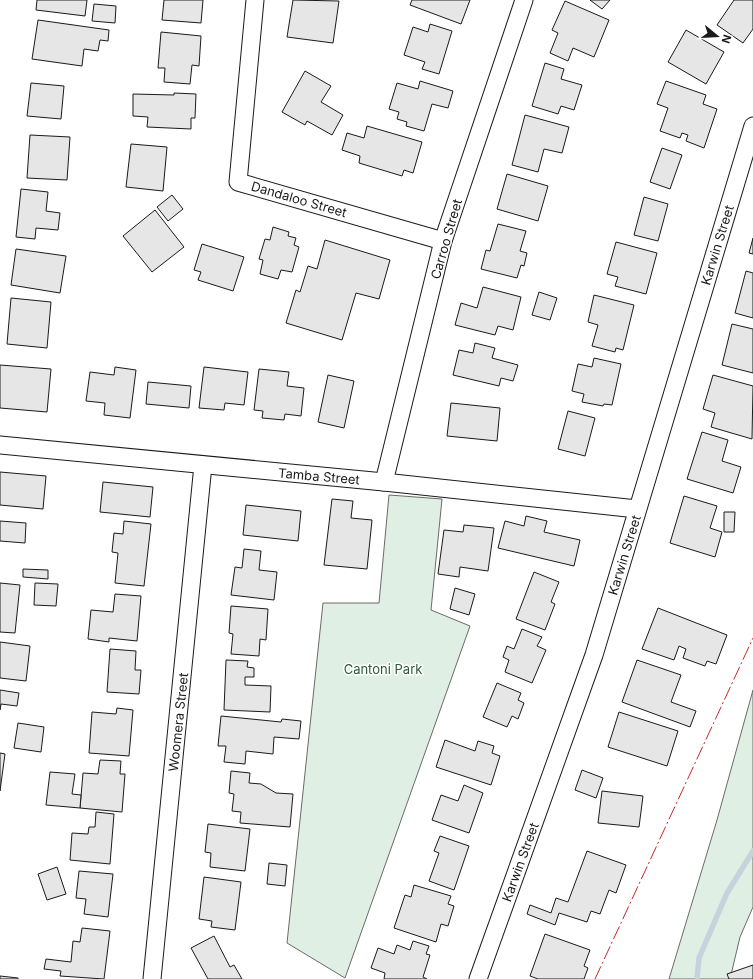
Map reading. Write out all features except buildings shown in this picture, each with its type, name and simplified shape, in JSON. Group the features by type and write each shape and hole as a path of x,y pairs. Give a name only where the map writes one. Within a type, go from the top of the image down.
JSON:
{"street":[{"name":"Dandaloo Street","path":"255,0 238,182 443,241"},
{"name":"Carroo Street","path":"384,482 443,241 524,0"},
{"name":"Karwin Street","path":"478,979 594,655 753,126"},
{"name":"Tamba Street","path":"0,445 384,482 637,509"},
{"name":"Woomera Street","path":"152,979 203,465"}],"green space":[{"name":"Cantoni Park","path":"389,495 442,499 431,610 470,626 345,978 287,943 323,603 379,603"},
{"path":"753,690 753,907 740,937 730,979 669,979 717,820"}],"waterway":[{"path":"697,979 699,958 727,893 753,851"}],"power":[{"path":"595,979 753,638"}]}
